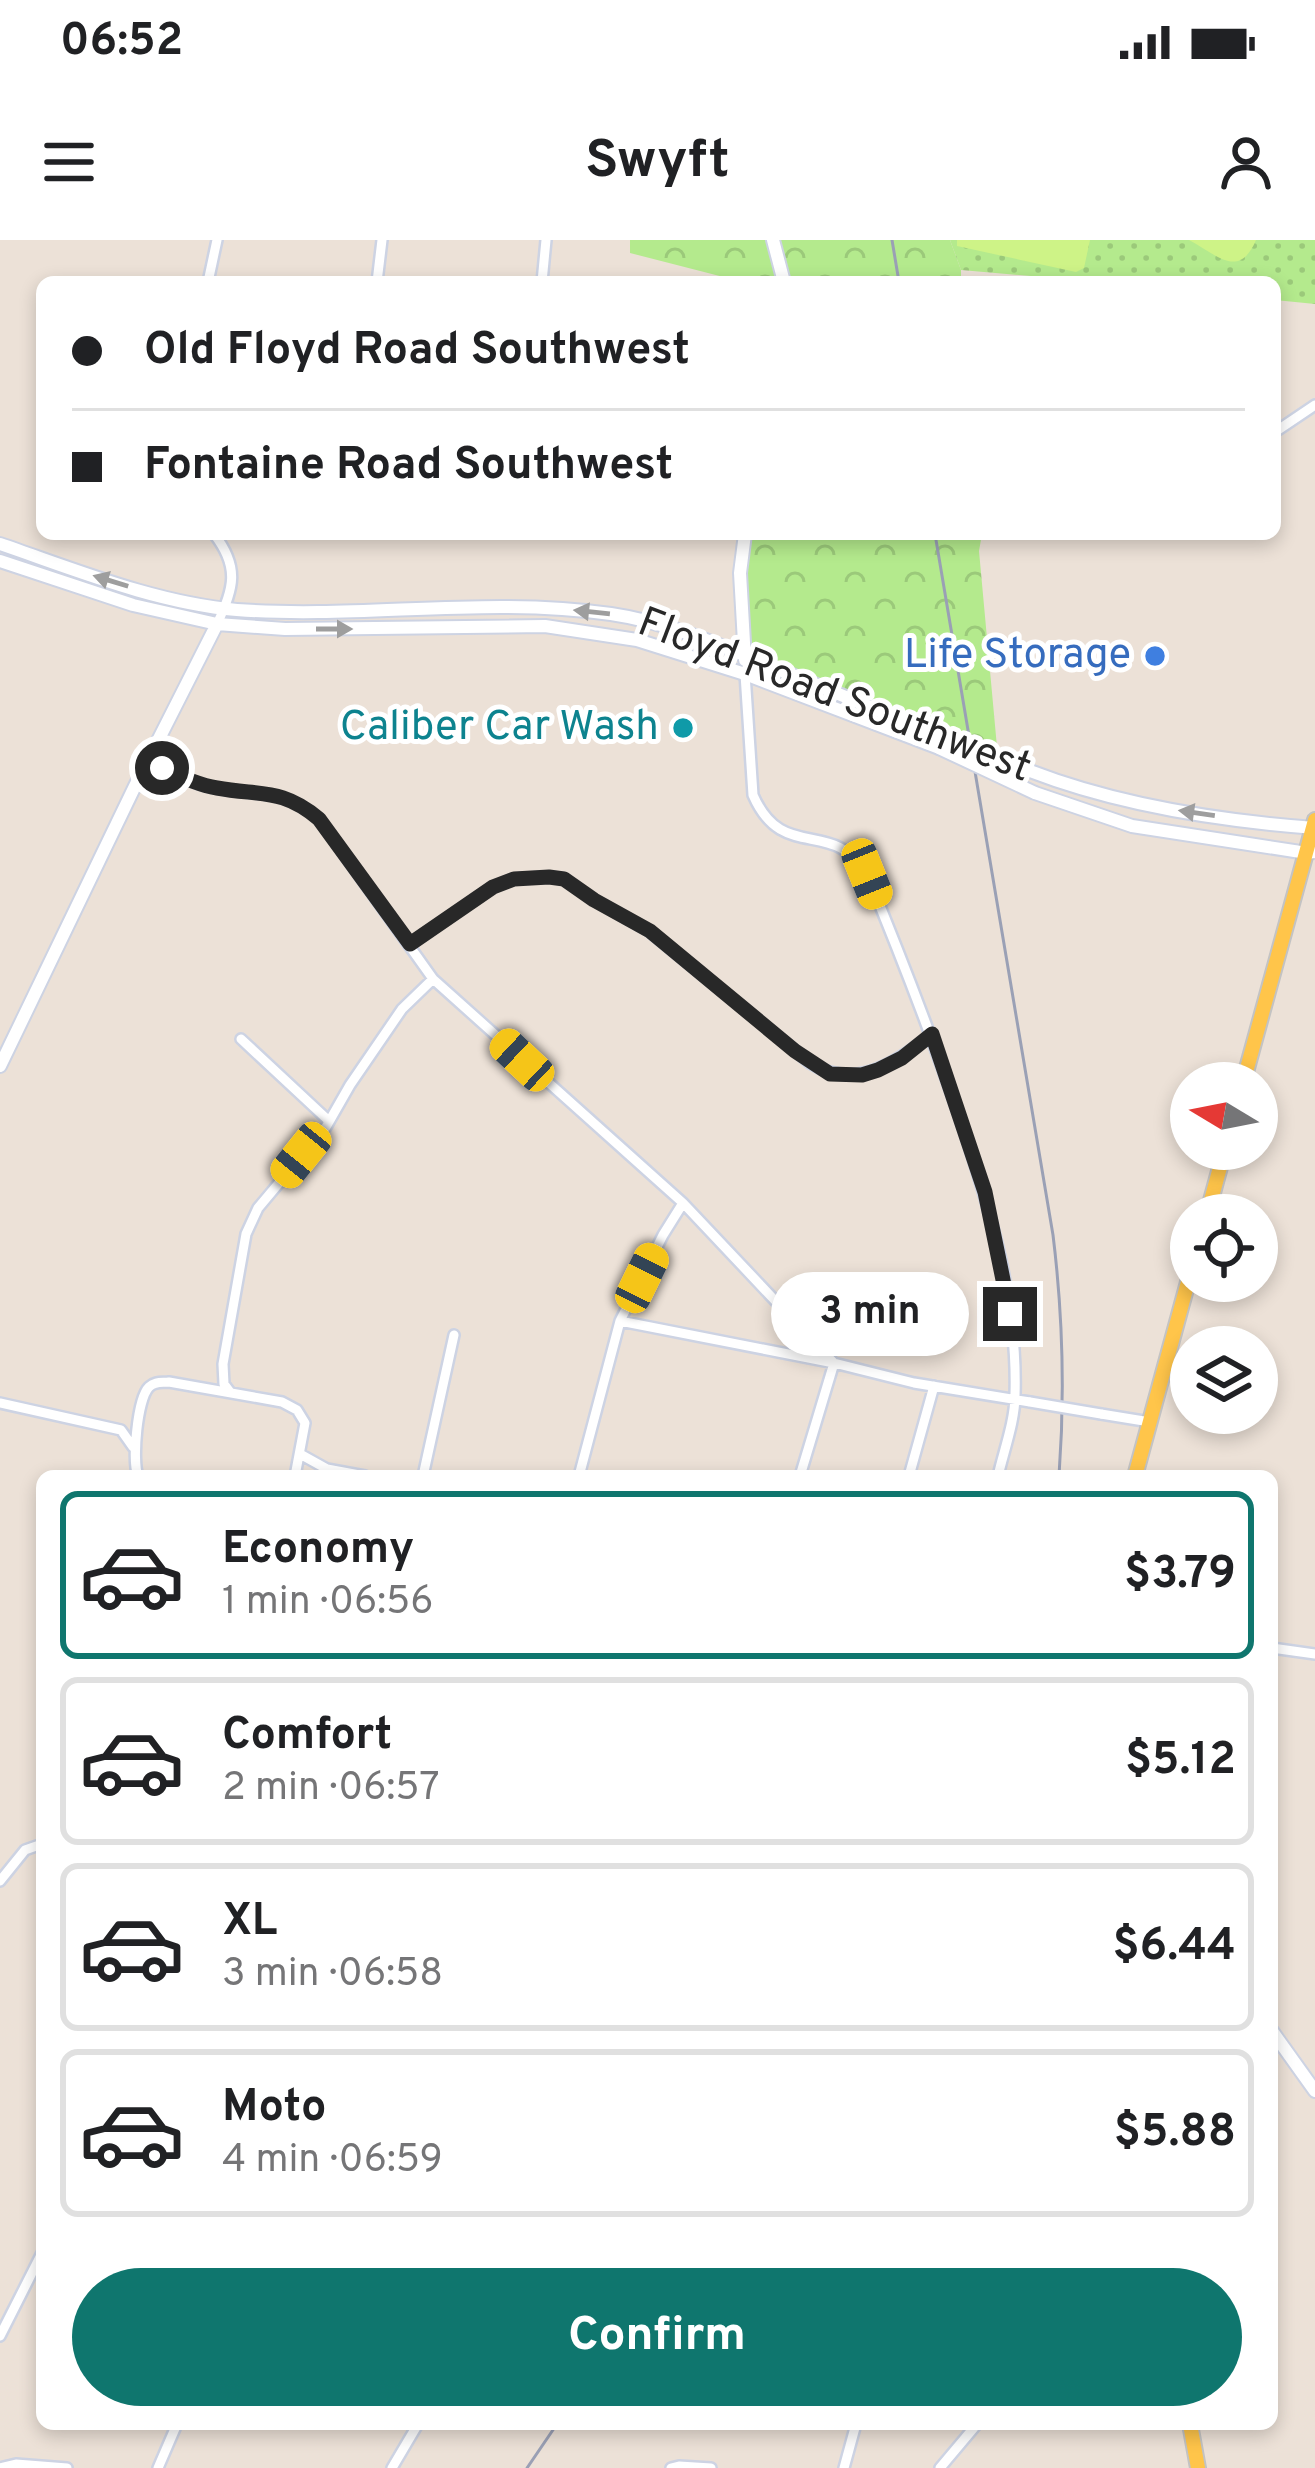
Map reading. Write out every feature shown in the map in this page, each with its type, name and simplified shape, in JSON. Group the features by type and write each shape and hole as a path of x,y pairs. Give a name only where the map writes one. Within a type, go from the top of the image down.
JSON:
{"main road":[{"path":"773,240 782,276"},
{"path":"744,540 740,573 746,674"},
{"name":"Floyd Road Southwest","path":"0,544 139,590 225,608 308,612 496,608 581,611 641,620 744,655 937,741 1035,793 1132,826 1311,852"},
{"name":"Floyd Road Southwest","path":"0,561 134,605 217,624 285,629 506,625 565,628 653,644 1083,791 1152,806 1314,826"},
{"path":"0,1066 217,624"},
{"path":"1249,1062 1311,852 1314,826"},
{"path":"1137,1470 1183,1302"},
{"path":"1278,2039 1315,2091"},
{"path":"1191,2430 1198,2468"}],"street":[{"path":"209,276 217,240"},
{"path":"378,276 382,240"},
{"path":"543,276 546,240"},
{"path":"1281,428 1315,405"},
{"path":"217,624 231,594 227,553 218,540"},
{"path":"746,674 753,795 759,809 769,824 788,835 842,847 860,862 932,1034 985,1192 1010,1314 1016,1400 999,1470"},
{"path":"148,761 200,784 277,794 319,819 433,979 683,1203 834,1363"},
{"path":"410,944 493,887 514,879 564,879 650,931 795,1051 830,1074 862,1075 878,1070 932,1034"},
{"path":"230,1393 224,1384 223,1364 246,1234 258,1208 329,1121 402,1009 433,979"},
{"path":"241,1040 329,1121"},
{"path":"581,1470 620,1321 683,1203"},
{"path":"620,1321 934,1387 1150,1422"},
{"path":"424,1470 454,1335"},
{"path":"802,1470 834,1363"},
{"path":"201,1388 212,1383 223,1364"},
{"path":"136,1470 141,1414 148,1388 157,1383 282,1402 297,1409 305,1423 296,1470"},
{"path":"911,1470 934,1387"},
{"path":"0,1403 121,1430 135,1450"},
{"path":"121,1430 141,1414"},
{"path":"299,1454 332,1470"},
{"path":"322,1470 327,1469"},
{"path":"1278,1649 1315,1654"},
{"path":"0,1881 11,1863 36,1845"},
{"path":"0,2336 36,2265"},
{"path":"158,2468 174,2430"},
{"path":"392,2468 414,2430"},
{"path":"844,2468 854,2430"},
{"path":"940,2468 972,2430"},
{"path":"0,2468 16,2464 67,2468"},
{"path":"671,2468 711,2468"}],"green space":[{"path":"630,240 950,240 961,276 720,276 630,253"},
{"path":"950,240 1315,240 1315,304 1281,301 1281,276 1031,276 961,270"},
{"path":"957,240 1090,240 1084,268 1076,272 957,246"},
{"path":"1189,240 1256,240 1235,262"},
{"path":"750,540 981,540 997,747 746,657 740,617"}],"railway":[{"path":"892,240 898,276"},
{"path":"936,540 1053,1235 1062,1355 1059,1470"},
{"path":"527,2468 553,2430"}],"place":[{"name":"Life Storage","path":"1155,656"},
{"name":"Caliber Car Wash","path":"683,728"}],"route":[{"path":"162,768 200,784 277,794 303,806 319,819 410,944 493,887 514,879 564,879 650,931 820,1070 862,1075 878,1070 932,1034 985,1192 1010,1314"}]}
